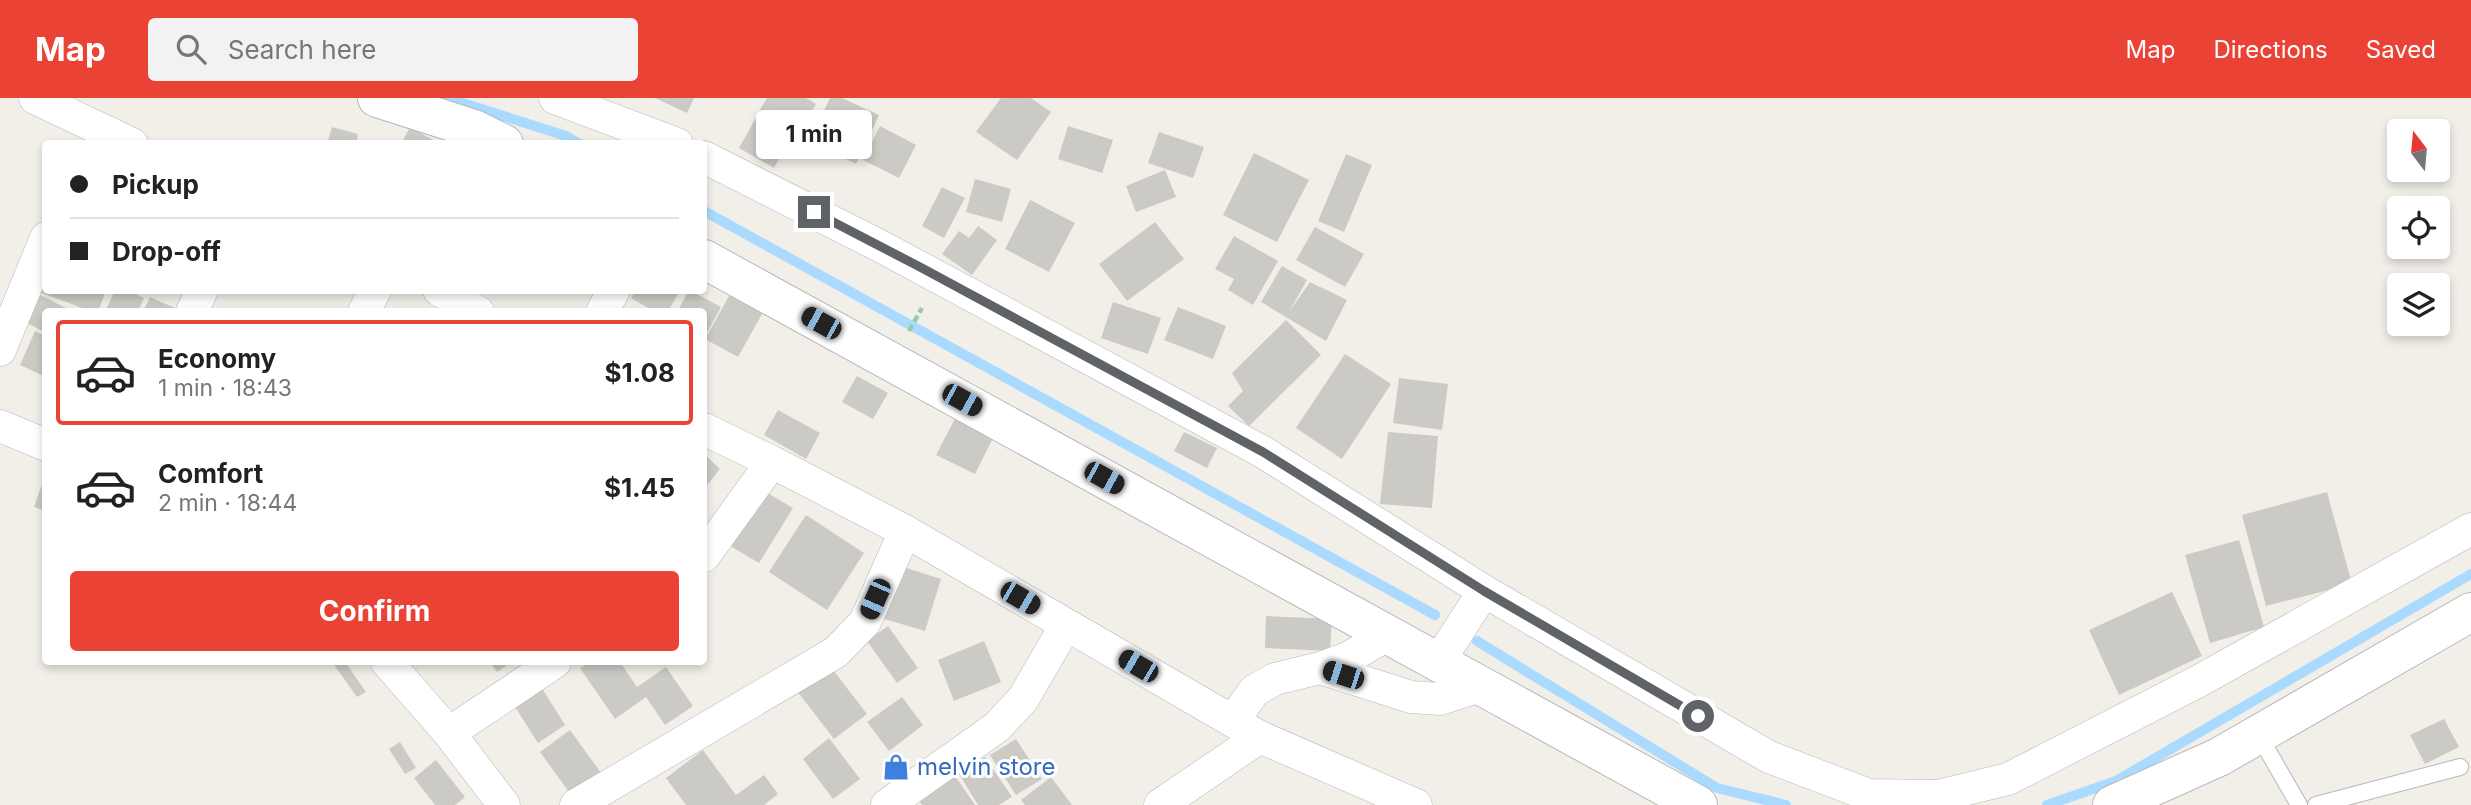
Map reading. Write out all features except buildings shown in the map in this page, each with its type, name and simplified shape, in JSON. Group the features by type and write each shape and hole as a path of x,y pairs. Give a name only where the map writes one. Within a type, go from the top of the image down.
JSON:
{"street":[{"path":"35,98 93,135 115,140"},
{"path":"377,98 474,128 496,140"},
{"path":"555,98 666,140"},
{"path":"707,159 880,246 1263,452 1484,591 1769,757 1869,794 1938,796 2008,779 2199,681 2471,529"},
{"path":"0,350 42,248"},
{"path":"707,261 1698,805"},
{"path":"446,294 471,308"},
{"path":"0,426 42,442"},
{"path":"707,430 905,531 1260,737 1416,805"},
{"path":"707,552 772,462"},
{"path":"576,805 836,652 865,622 905,531"},
{"path":"1439,661 1484,591"},
{"path":"2112,805 2219,757 2471,612"},
{"path":"887,805 997,727 1023,699 1066,625"},
{"path":"1233,721 1254,691 1275,679 1321,668 1348,658 1389,634"},
{"path":"390,665 449,733 504,805"},
{"path":"449,733 551,665"},
{"path":"1321,668 1411,697 1440,699 1483,685"},
{"path":"1160,805 1260,737"}],"lane":[{"path":"2258,734 2299,805"},
{"path":"2316,805 2460,767"}],"path":[{"path":"907,335 924,306"}],"waterway":[{"path":"447,98 573,140"},
{"path":"707,213 1435,615"},
{"path":"2047,805 2116,781 2471,574"},
{"path":"1477,641 1717,788 1786,805"}],"place":[{"name":"melvin store","path":"896,767"}],"route":[{"path":"814,212 1263,452 1484,591 1698,716"}]}
